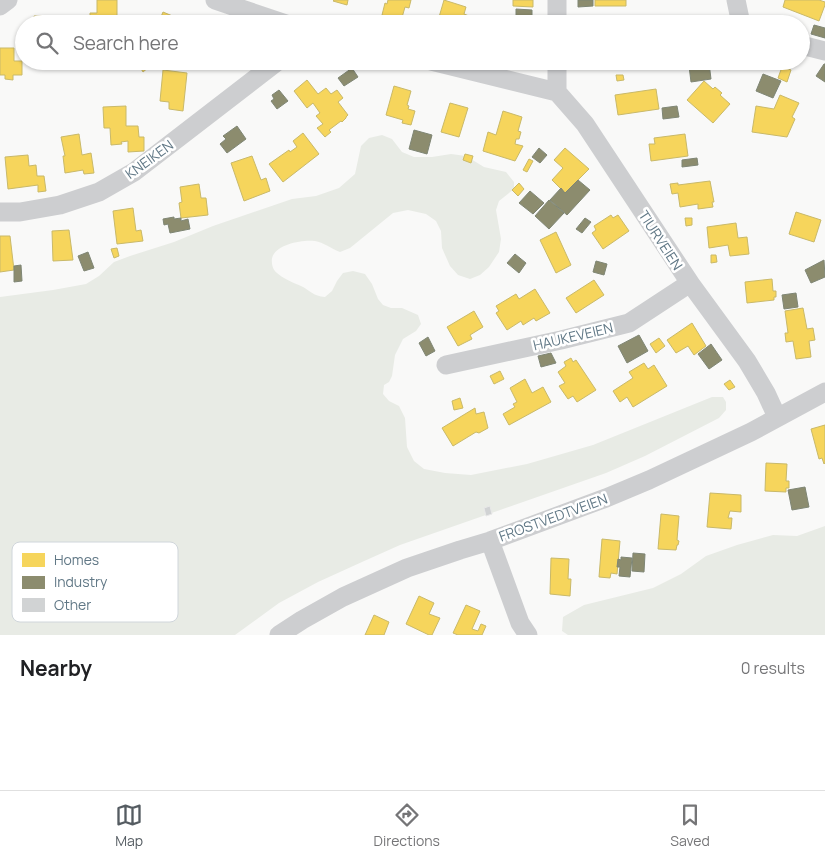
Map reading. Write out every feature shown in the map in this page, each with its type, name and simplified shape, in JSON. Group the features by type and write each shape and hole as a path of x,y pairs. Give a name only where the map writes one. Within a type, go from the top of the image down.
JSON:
{"street":[{"path":"0,6 8,0"},
{"path":"215,0 259,15"},
{"path":"557,0 557,15"},
{"path":"736,0 739,15"},
{"path":"810,47 825,51"},
{"name":"KNEIKEN","path":"0,212 20,212 60,205 99,192 134,172 266,70"},
{"path":"468,70 557,92 557,70"},
{"name":"TIURVEIEN","path":"557,92 585,124 690,283 747,362 778,417"},
{"name":"HAUKEVEIEN","path":"446,365 629,323 690,283"},
{"name":"FROSTVEDTVEIEN","path":"279,635 327,606 373,583 407,568 490,541 649,480 751,432 825,392"},
{"path":"490,541 520,623 528,635"}],"shaded area":[{"path":"382,135 392,139 402,152 414,157 451,154 466,156 484,167 506,172 514,182 514,189 499,201 496,210 501,239 499,252 489,267 480,275 470,279 458,275 450,266 442,248 441,231 436,221 426,214 408,210 393,213 350,248 340,252 318,242 302,241 287,244 272,257 273,268 282,277 325,297 332,291 343,273 353,271 365,274 383,305 391,308 402,308 418,315 421,324 416,331 403,339 395,355 392,376 389,382 384,385 383,394 389,401 399,406 405,418 407,447 414,461 424,469 471,475 527,464 593,445 712,397 723,397 726,402 726,410 719,418 645,456 606,473 400,545 318,582 279,603 235,635 0,635 0,297 86,284 99,276 114,262 292,199 316,196 339,188 355,174 361,146 369,138"},
{"path":"825,526 825,635 568,635 562,631 563,617 584,605 653,588 681,574 706,556 773,535 797,536"}],"building: Homes":[{"path":"97,0 117,0 117,15 90,15 90,13 97,13"},
{"path":"334,0 348,0 347,5"},
{"path":"388,0 411,0 409,8 405,7 403,15 382,15 385,3 387,4"},
{"path":"444,0 466,7 464,14 466,15 440,15"},
{"path":"513,0 533,0 533,7 513,6"},
{"path":"595,0 626,0 626,6 595,6"},
{"path":"785,0 819,0 825,2 819,21 810,18 810,15 804,15 783,7"},
{"path":"0,48 14,48 15,70 22,70 22,75 13,75 13,80 5,79 5,75 0,75"},
{"path":"163,70 187,73 183,111 169,109 169,102 160,101"},
{"path":"781,70 791,70 787,82 778,78"},
{"path":"616,75 623,75 624,80 617,81"},
{"path":"307,80 318,94 326,88 331,94 337,90 343,98 338,102 348,115 342,122 329,130 331,132 325,137 317,128 323,124 316,116 320,113 313,103 307,108 294,91"},
{"path":"704,81 713,89 715,87 722,93 720,95 730,104 713,123 687,100"},
{"path":"394,86 411,91 407,105 409,106 408,109 415,111 411,125 402,123 403,120 386,115"},
{"path":"656,89 659,109 618,115 615,95"},
{"path":"780,95 799,103 792,117 795,119 787,137 752,132 756,106 774,109"},
{"path":"450,103 468,108 459,137 441,132"},
{"path":"126,106 126,126 138,126 139,137 144,137 144,151 128,152 128,141 121,142 122,144 111,145 110,128 104,128 103,107"},
{"path":"503,111 522,117 518,131 521,132 515,144 523,146 515,161 483,151 488,132 496,135"},
{"path":"303,133 319,154 283,182 269,164 289,150 290,152 297,147 293,141"},
{"path":"79,134 82,155 91,153 94,173 84,174 83,170 65,173 63,156 65,156 61,137"},
{"path":"685,134 688,156 651,161 649,144 655,144 654,138"},
{"path":"565,148 589,169 565,193 552,180 563,168 554,160"},
{"path":"465,154 473,156 471,163 463,160"},
{"path":"28,155 29,166 36,165 37,176 44,176 46,191 38,192 38,185 8,189 5,157"},
{"path":"252,156 261,180 266,178 270,191 244,201 231,163"},
{"path":"529,159 533,161 527,172 523,170"},
{"path":"710,181 714,202 712,202 713,207 698,209 698,204 680,207 678,193 672,194 670,184 678,183 678,185"},
{"path":"519,183 524,189 518,196 512,190"},
{"path":"199,184 201,198 206,198 208,215 181,218 179,203 182,202 180,187"},
{"path":"133,208 136,231 141,230 143,241 117,244 113,211"},
{"path":"796,212 821,220 814,242 789,234"},
{"path":"611,215 613,218 618,215 629,231 603,249 592,233 596,230 594,226"},
{"path":"685,218 692,218 692,225 686,226"},
{"path":"736,223 738,238 747,237 749,254 730,256 728,245 709,248 707,227"},
{"path":"69,230 73,260 53,261 52,231"},
{"path":"556,232 571,265 556,273 540,240"},
{"path":"0,236 10,236 14,270 0,272"},
{"path":"117,248 119,256 114,258 111,249"},
{"path":"711,255 716,255 717,262 711,263"},
{"path":"772,279 773,291 776,291 774,300 747,303 745,282"},
{"path":"594,280 604,295 576,313 566,298"},
{"path":"535,289 550,313 536,321 534,318 523,325 521,321 507,330 496,313 499,311 496,306 516,294 519,299"},
{"path":"803,308 807,329 813,328 815,340 809,341 811,357 796,359 793,341 786,342 785,333 788,333 785,311"},
{"path":"474,311 483,327 470,335 472,339 458,346 447,327"},
{"path":"692,323 706,346 694,355 688,346 676,353 667,340"},
{"path":"659,338 665,346 656,353 650,344"},
{"path":"571,358 573,362 576,360 596,390 577,402 573,396 568,399 559,386 565,383 558,372 566,366 564,362"},
{"path":"644,363 648,369 654,365 667,386 633,407 627,397 620,402 613,391 633,378 629,372"},
{"path":"500,371 504,379 494,384 490,376"},
{"path":"525,379 532,393 543,387 551,402 509,425 503,414 515,407 513,404 517,402 510,388"},
{"path":"730,380 735,387 729,390 724,384"},
{"path":"460,398 463,408 454,410 452,401"},
{"path":"475,408 476,414 484,412 488,428 479,433 476,432 453,446 442,428"},
{"path":"825,425 824,464 822,458 819,459 811,429"},
{"path":"766,463 787,464 786,481 789,481 789,488 786,488 786,492 765,491"},
{"path":"710,493 741,495 741,512 730,511 728,518 732,518 731,529 707,527"},
{"path":"661,514 679,516 677,540 679,541 676,550 658,549"},
{"path":"602,539 620,541 617,574 611,573 610,578 599,577"},
{"path":"551,558 569,559 568,579 571,579 570,596 550,594"},
{"path":"419,596 434,603 429,614 440,618 432,635 406,624"},
{"path":"466,605 480,611 472,629 478,631 481,624 486,626 482,635 458,635 453,633"},
{"path":"374,615 389,622 384,635 365,635"}],"building: Industry":[{"path":"578,0 593,0 593,6 578,7"},
{"path":"516,9 532,10 532,15 516,15"},
{"path":"814,25 825,28 825,38 811,34"},
{"path":"825,64 825,82 816,76"},
{"path":"349,70 353,70 358,77 344,86 338,78"},
{"path":"690,70 710,70 711,79 691,82"},
{"path":"763,74 781,81 773,98 756,91"},
{"path":"279,90 288,101 277,109 271,101 274,99 272,95"},
{"path":"677,106 679,117 663,119 662,108"},
{"path":"237,126 246,139 227,153 220,144 226,139 223,136"},
{"path":"414,130 432,135 427,154 409,149"},
{"path":"539,148 547,155 540,163 532,157"},
{"path":"697,158 698,165 682,167 682,160"},
{"path":"578,180 590,190 567,215 550,200 561,188 565,193"},
{"path":"530,191 544,203 533,214 519,203"},
{"path":"549,200 564,213 549,229 535,216"},
{"path":"174,217 174,219 181,218 181,221 188,219 190,229 170,233 168,224 164,225 163,219"},
{"path":"585,218 591,222 582,233 576,229"},
{"path":"88,252 94,268 84,271 78,256"},
{"path":"515,254 526,263 519,273 507,263"},
{"path":"824,260 825,277 811,283 805,270"},
{"path":"596,261 607,264 604,275 593,272"},
{"path":"21,265 22,281 14,282 14,266"},
{"path":"796,293 798,307 784,309 782,295"},
{"path":"639,335 648,351 627,363 618,346"},
{"path":"428,337 435,351 426,356 419,343"},
{"path":"711,344 722,360 709,369 698,354"},
{"path":"551,353 556,363 541,367 538,356"},
{"path":"805,487 809,507 792,510 788,490"},
{"path":"633,553 645,554 644,572 632,571"},
{"path":"621,557 632,558 630,577 619,576 620,567 617,567 618,559 621,560"}],"building: Other":[{"path":"490,506 492,514 486,516 484,508"}]}
